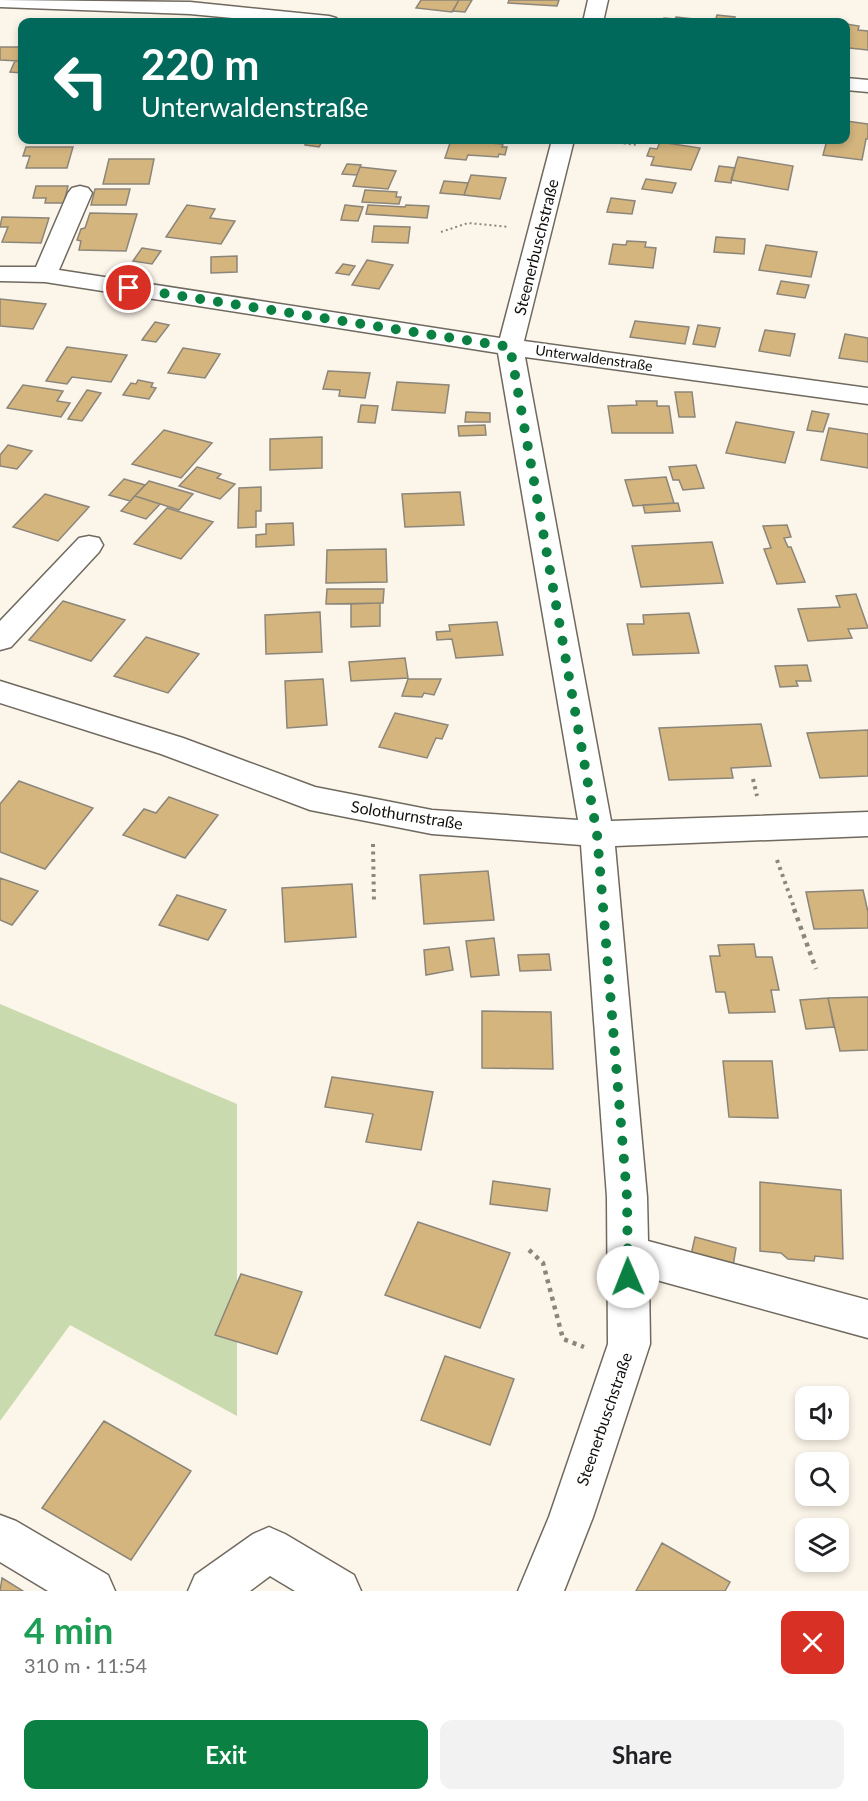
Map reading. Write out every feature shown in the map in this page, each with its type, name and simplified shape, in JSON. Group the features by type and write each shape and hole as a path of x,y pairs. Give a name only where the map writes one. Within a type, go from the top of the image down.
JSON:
{"street":[{"path":"594,18 598,0"},
{"path":"0,1 190,8 289,18"},
{"name":"Steenerbuschstraße","path":"541,1591 571,1517 629,1344 627,1197 597,834 510,347 562,144"},
{"path":"45,275 80,193"},
{"name":"Unterwaldenstraße","path":"0,274 45,275 510,347 868,396"},
{"path":"0,640 89,545"},
{"name":"Solothurnstraße","path":"0,692 172,746 310,798 432,822 597,834 868,824"},
{"path":"627,1254 868,1319"},
{"path":"0,1537 92,1591"},
{"path":"211,1591 269,1550 338,1591"}],"path":[{"path":"628,144 638,145"},
{"path":"441,232 468,223 540,229"},
{"path":"372,810 374,903"},
{"path":"766,828 816,969"},
{"path":"529,1250 543,1263 563,1339 624,1361"}],"green space":[{"path":"0,1004 237,1104 237,1416 70,1325 0,1421"}],"building":[{"path":"421,0 459,0 452,12 416,8"},
{"path":"459,0 472,0 465,12 453,11"},
{"path":"509,0 559,0 557,6 508,3"},
{"path":"717,15 735,17 735,18 716,18"},
{"path":"850,25 859,26 858,30 868,31 868,50 850,48"},
{"path":"0,47 18,47 18,61 0,60"},
{"path":"15,61 18,61 18,73 10,72"},
{"path":"850,122 868,124 868,139 866,139 862,160 823,155 826,144 850,144"},
{"path":"306,144 321,144 319,147"},
{"path":"450,144 503,144 502,147 507,147 505,155 499,154 498,157 468,155 466,160 445,158"},
{"path":"659,144 700,148 691,170 651,165 654,157 647,156 650,148 657,149"},
{"path":"26,147 73,147 67,168 26,168 30,156 23,156"},
{"path":"738,157 793,166 788,190 731,180"},
{"path":"109,159 154,159 149,184 103,184"},
{"path":"347,164 361,165 357,175 342,174"},
{"path":"719,166 735,168 731,183 715,181"},
{"path":"360,167 396,171 388,189 353,186"},
{"path":"471,175 506,178 500,199 464,195"},
{"path":"646,179 676,183 672,193 642,189"},
{"path":"444,181 468,183 464,195 440,193"},
{"path":"36,186 68,186 64,203 45,203 46,198 33,198"},
{"path":"95,189 130,189 126,205 91,205"},
{"path":"365,190 397,192 396,197 401,197 399,204 362,202"},
{"path":"611,198 635,201 632,214 607,212"},
{"path":"187,205 215,209 210,218 235,221 221,244 166,237"},
{"path":"345,205 363,207 358,221 341,220"},
{"path":"368,205 429,206 427,218 366,214"},
{"path":"90,213 137,214 126,251 79,250 81,241 77,240 81,229 85,228"},
{"path":"2,217 49,218 41,243 2,242 8,227 0,227"},
{"path":"374,226 410,227 408,243 372,242"},
{"path":"716,237 745,239 744,254 714,252"},
{"path":"627,241 646,242 645,247 656,248 653,268 609,264 613,244 626,245"},
{"path":"766,245 817,252 811,277 759,270"},
{"path":"142,248 161,251 152,264 133,261"},
{"path":"237,256 237,272 211,273 211,257"},
{"path":"367,260 393,265 379,289 352,285"},
{"path":"343,264 355,266 349,275 336,273"},
{"path":"781,281 809,285 805,298 777,294"},
{"path":"0,299 46,304 33,329 0,326"},
{"path":"635,321 689,327 685,344 630,337"},
{"path":"155,322 169,325 156,342 142,340"},
{"path":"698,325 720,328 715,347 693,344"},
{"path":"765,330 795,334 790,356 759,351"},
{"path":"845,334 868,338 868,362 839,358"},
{"path":"67,347 127,355 111,382 72,377 67,384 46,381"},
{"path":"183,348 220,354 205,378 168,373"},
{"path":"328,371 370,373 365,398 339,396 340,390 323,389"},
{"path":"138,380 153,383 151,387 156,388 149,399 123,395 131,383 136,384"},
{"path":"397,382 449,385 445,413 392,410"},
{"path":"23,385 63,391 57,401 70,403 61,417 7,408"},
{"path":"87,390 101,393 82,421 68,419"},
{"path":"675,392 692,392 695,417 679,417"},
{"path":"636,401 657,401 657,406 669,406 673,433 612,433 608,406 637,405"},
{"path":"361,405 378,406 375,423 358,422"},
{"path":"812,411 829,414 823,432 807,430"},
{"path":"466,412 490,413 490,422 465,422"},
{"path":"736,422 794,432 785,463 726,453"},
{"path":"485,425 486,435 459,436 458,426"},
{"path":"829,428 868,434 868,468 821,460"},
{"path":"164,430 212,443 181,478 132,464"},
{"path":"322,437 322,468 270,470 270,439"},
{"path":"8,445 32,451 17,469 0,466 0,455"},
{"path":"696,465 704,488 683,490 679,480 673,480 669,467"},
{"path":"197,467 221,474 217,478 235,484 220,499 179,486"},
{"path":"666,477 674,503 633,506 625,480"},
{"path":"124,479 145,485 130,501 109,495"},
{"path":"149,481 193,494 179,510 135,496"},
{"path":"261,487 261,511 256,511 256,527 238,528 239,488"},
{"path":"460,492 464,525 405,527 402,494"},
{"path":"45,494 89,507 58,541 13,527"},
{"path":"135,496 160,504 146,519 121,511"},
{"path":"678,503 680,511 645,513 643,505"},
{"path":"167,508 213,522 181,559 134,544"},
{"path":"293,523 294,545 256,547 256,535 266,534 266,524"},
{"path":"787,525 791,537 784,538 788,547 791,547 805,582 777,584 764,549 771,548 763,526"},
{"path":"712,542 723,583 641,587 632,546"},
{"path":"386,549 387,582 326,583 327,550"},
{"path":"327,589 384,589 383,603 326,604"},
{"path":"856,594 868,628 848,629 852,638 808,641 798,609 840,607 836,596"},
{"path":"63,601 125,620 91,661 29,640"},
{"path":"380,603 380,626 351,627 351,604"},
{"path":"320,612 322,652 266,654 265,615"},
{"path":"689,613 699,653 633,655 627,624 644,624 643,615"},
{"path":"497,622 503,655 456,658 452,639 437,640 436,632 450,631 449,625"},
{"path":"146,637 199,654 168,693 114,676"},
{"path":"405,658 408,678 351,681 349,662"},
{"path":"807,665 811,681 796,681 798,686 780,687 775,666"},
{"path":"323,679 327,725 287,728 285,681"},
{"path":"408,679 441,679 434,695 424,693 422,697 402,696"},
{"path":"395,713 448,725 442,739 436,738 427,758 379,747"},
{"path":"761,724 771,766 731,768 733,778 669,780 659,728"},
{"path":"868,730 868,776 820,778 807,733"},
{"path":"19,781 93,808 45,869 0,852 0,804"},
{"path":"169,797 218,815 185,858 123,835 144,809 156,813"},
{"path":"488,871 494,920 424,924 420,875"},
{"path":"0,878 38,891 12,925 0,920"},
{"path":"352,884 356,937 285,942 282,888"},
{"path":"863,890 868,912 868,928 814,929 806,892"},
{"path":"177,895 226,910 208,940 159,925"},
{"path":"494,938 499,975 471,977 466,941"},
{"path":"754,944 756,957 772,957 779,990 771,990 775,1012 729,1013 725,992 716,992 710,956 720,956 718,945"},
{"path":"449,947 453,970 426,975 424,950"},
{"path":"549,954 551,970 520,971 518,955"},
{"path":"868,997 868,1050 840,1051 828,998"},
{"path":"828,998 834,1027 806,1029 800,1000"},
{"path":"482,1011 551,1012 553,1069 482,1068"},
{"path":"723,1061 772,1061 778,1118 729,1117"},
{"path":"332,1077 433,1092 421,1150 366,1142 373,1114 325,1107"},
{"path":"493,1181 550,1189 547,1211 490,1204"},
{"path":"760,1182 841,1190 843,1259 815,1256 814,1261 788,1259 781,1253 760,1251"},
{"path":"418,1222 510,1253 480,1328 385,1295"},
{"path":"695,1237 736,1248 733,1266 691,1255"},
{"path":"241,1274 302,1292 277,1354 215,1335"},
{"path":"445,1356 514,1379 490,1445 421,1420"},
{"path":"104,1421 191,1471 131,1560 42,1508"},
{"path":"662,1543 730,1582 725,1591 636,1591"},
{"path":"2,1578 23,1591 0,1591"}],"route":[{"path":"129,288 510,347 597,834 627,1197 628,1277"}]}
